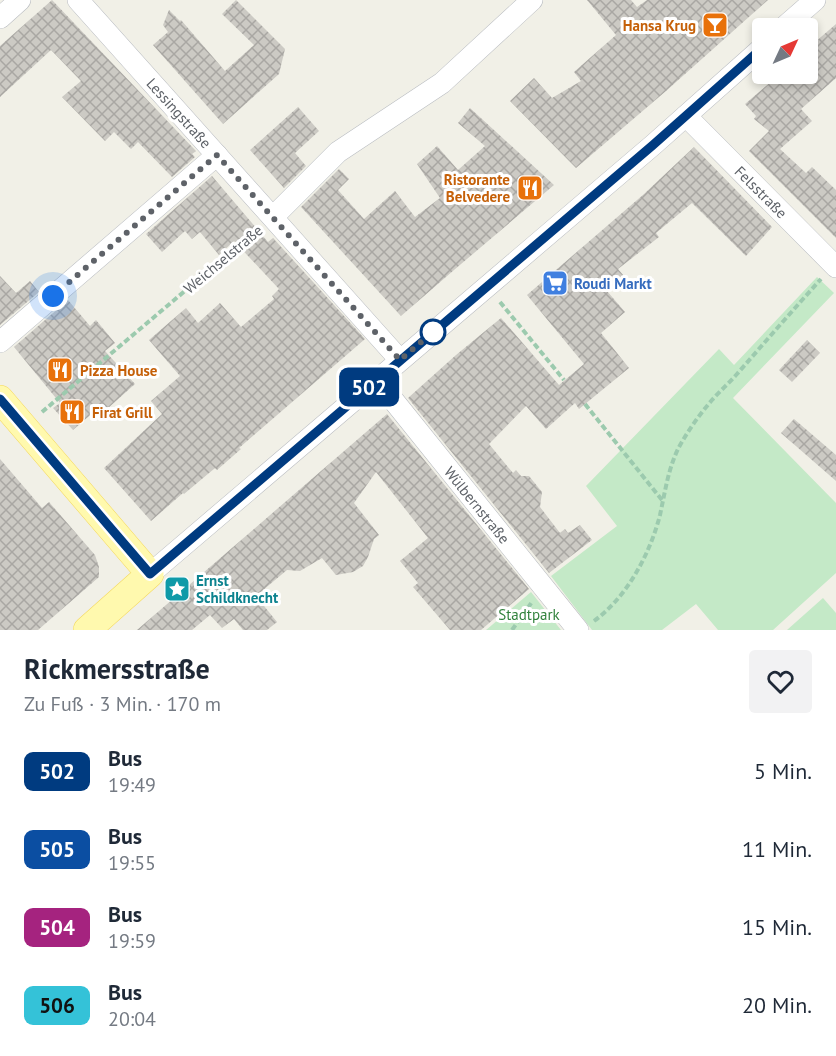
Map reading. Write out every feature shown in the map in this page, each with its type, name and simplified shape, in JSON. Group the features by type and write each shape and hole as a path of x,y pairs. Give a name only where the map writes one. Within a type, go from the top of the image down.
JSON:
{"main road":[{"path":"0,399 150,574 87,630"}],"street":[{"path":"0,18 20,0"},
{"name":"Lessingstraße","path":"78,0 400,360"},
{"name":"Weichselstraße","path":"273,217 338,152 442,83 532,0"},
{"path":"794,18 815,0"},
{"path":"150,574 752,57"},
{"name":"Felsstraße","path":"686,116 835,266"},
{"path":"0,342 217,155"},
{"name":"Wülbernstraße","path":"377,380 542,586 583,627"}],"path":[{"name":"Weichselstraße","path":"24,428 273,217"},
{"path":"583,627 605,613 633,577 652,540 678,449 694,424 711,401 835,266"},
{"path":"486,286 564,380"},
{"path":"585,404 663,500"},
{"path":"512,630 542,586"}],"green space":[{"path":"817,277 834,293 733,398 836,503 836,573 773,630 718,630 696,604 662,630 592,630 551,576 617,526 586,486 719,349 734,365"},
{"name":"Stadtpark","path":"531,592 561,630 486,630"},
{"path":"823,598 836,613 836,630 787,630"}],"building":[{"path":"52,0 196,151 192,154 195,157 172,177 138,142 131,149 114,132 105,141 62,97 81,81 51,50 0,97 0,46"},
{"path":"236,0 285,49 279,74 223,124 153,45 168,32 163,25 169,10 181,20 225,71 254,45 222,14"},
{"path":"587,0 631,0 637,7 647,0 768,0 576,168 510,101 534,78 552,98 581,81 574,72 616,35"},
{"path":"836,24 836,78 801,109 812,121 780,149 806,173 812,167 836,190 836,238 749,151 769,131 754,119 756,116 745,104 768,84 818,84 818,40"},
{"path":"298,107 319,131 295,153 306,166 284,188 250,150"},
{"path":"470,108 554,185 401,316 301,207 339,169 349,179 338,190 364,219 395,191 415,217 440,198 417,164 437,146 458,170 485,146 458,123"},
{"path":"694,147 772,227 746,256 692,203 656,233 659,237 618,269 624,276 607,291 625,312 601,333 629,368 579,409 575,403 546,429 526,406 489,444 513,473 516,470 521,476 529,476 542,492 540,507 560,533 565,529 568,533 580,525 592,540 549,573 408,398 501,318 559,385 584,364 527,295 644,194"},
{"path":"212,176 268,242 273,238 365,339 239,448 241,449 217,470 215,468 151,521 104,468 162,414 151,401 180,376 149,340 186,308 198,323 220,303 241,327 274,299 272,296 279,289 234,241 219,255 200,232 192,239 185,231 162,252 146,234"},
{"path":"0,276 16,293 30,281 39,292 0,325"},
{"path":"68,300 90,326 96,320 115,343 105,351 135,384 107,409 103,404 73,430 53,408 60,403 14,347"},
{"path":"807,340 820,353 792,382 779,370"},
{"path":"387,414 529,589 481,630 450,630 413,587 418,583 400,561 428,538 376,472 354,503 379,535 374,539 363,566 353,572 336,575 322,558 300,571 287,570 256,596 277,622 267,630 243,630 234,619 222,628 210,615 192,630 137,630"},
{"path":"794,419 836,455 836,481 781,433"},
{"path":"0,459 42,508 49,502 95,555 99,567 99,577 38,630 0,630"}],"bus line":[{"name":"502","path":"0,399 150,574 653,145 752,57"}],"place":[{"name":"Hansa Krug","path":"715,25"},
{"name":"Ristorante Belvedere","path":"530,188"},
{"name":"Roudi Markt","path":"555,283"},
{"name":"Pizza House","path":"60,370"},
{"name":"Firat Grill","path":"72,412"},
{"name":"Ernst Schildknecht","path":"177,589"}],"route":[{"path":"53,296 217,155 400,360 433,332"}]}
